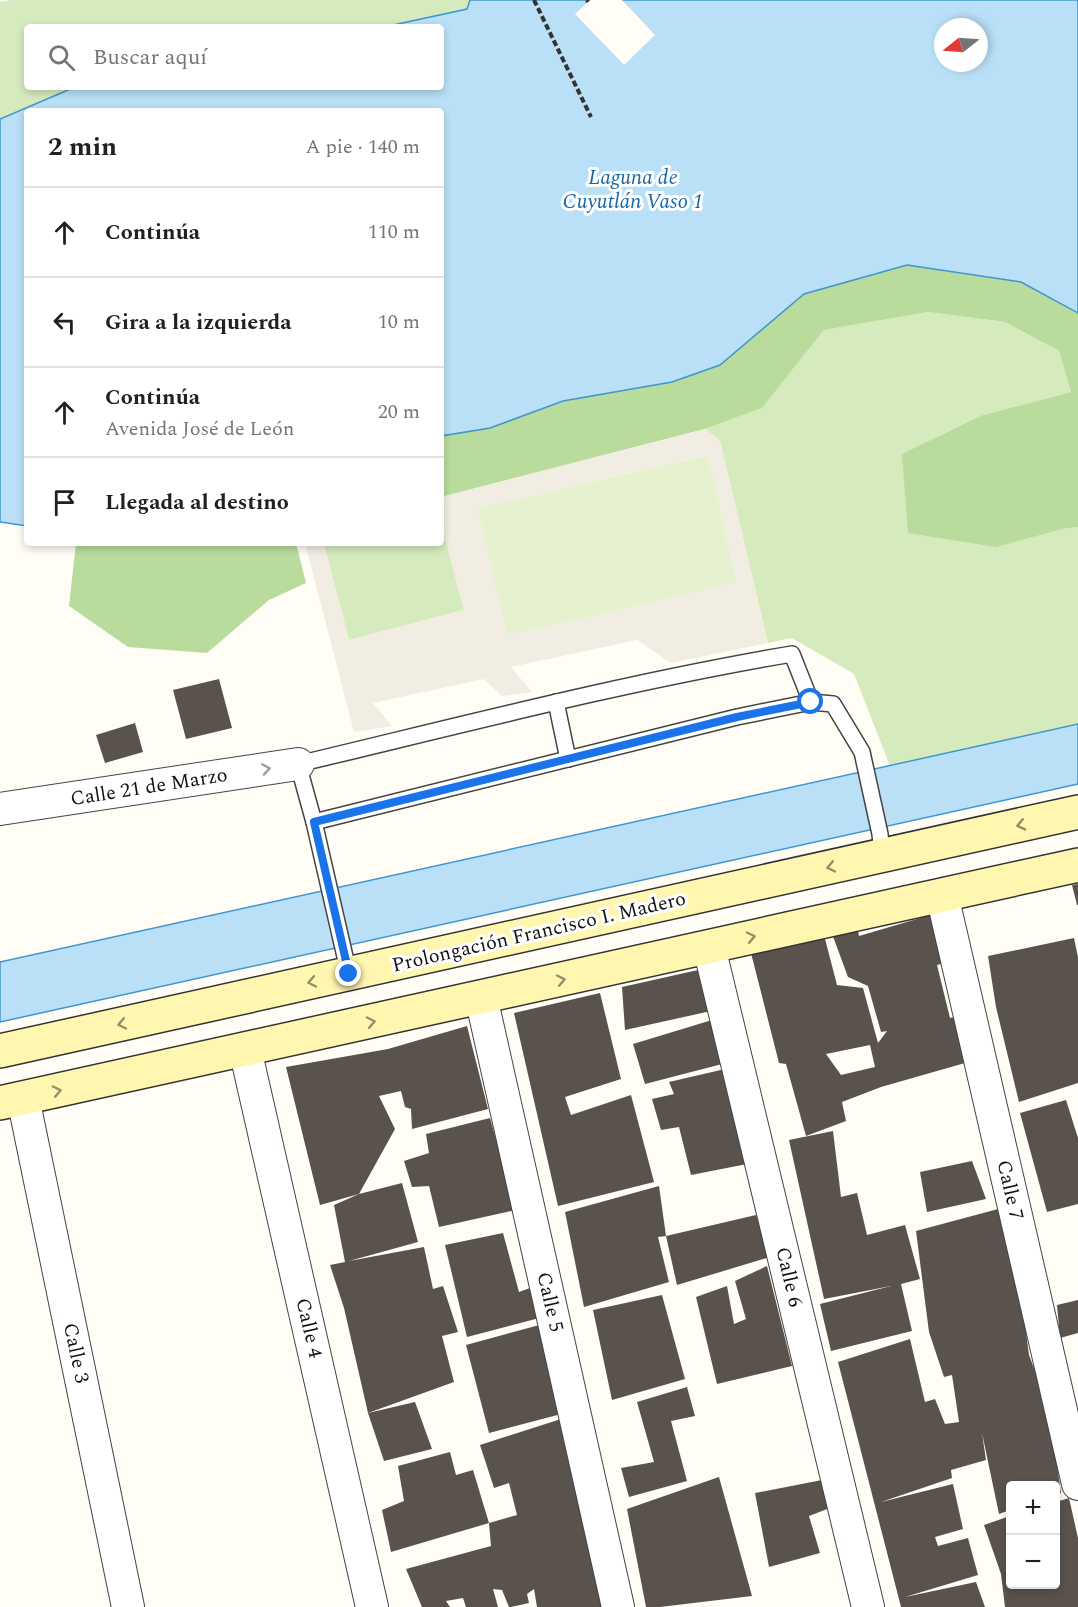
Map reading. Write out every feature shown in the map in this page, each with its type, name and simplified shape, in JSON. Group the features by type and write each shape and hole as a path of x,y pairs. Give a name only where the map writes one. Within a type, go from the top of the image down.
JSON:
{"street":[{"name":"Calle 21 de Marzo","path":"0,809 298,764"},
{"name":"Prolongación Francisco I. Madero","path":"0,1051 153,1017 346,964 589,920 881,845 1070,814"},
{"path":"12,1101 1075,866 1070,814"},
{"name":"Calle 7","path":"942,896 1078,1484"},
{"path":"589,920 598,972"},
{"name":"Calle 6","path":"709,947 868,1607"},
{"name":"Calle 5","path":"481,997 618,1607"},
{"path":"153,1017 157,1069"},
{"name":"Calle 4","path":"245,1049 372,1607"},
{"name":"Calle 3","path":"12,1101 128,1607"}],"lane":[{"path":"346,964 314,822 298,764 556,702 719,666 792,654 811,702"},
{"path":"556,702 568,759"},
{"path":"314,822 737,717 811,702 833,704 862,752 881,845"}],"path":[{"path":"534,0 591,117"}],"green space":[{"path":"11,0 470,0 467,9 398,24 24,24 24,90 68,90 0,119 0,2"},
{"path":"908,265 1021,282 1078,313 1078,527 1062,529 996,547 908,533 902,454 983,415 1071,392 1059,351 1005,322 928,312 824,330 762,408 705,429 444,496 444,436 490,428 563,401 720,365 804,294"},
{"path":"928,312 1005,322 1059,351 1071,392 983,415 1062,529 1078,527 1078,724 890,766 854,674 792,638 768,643 720,441 705,429 762,408 824,330"},
{"path":"708,455 737,583 507,636 477,508"},
{"path":"444,533 464,610 349,640 324,546 444,546"},
{"path":"76,546 297,546 306,583 269,600 207,653 128,647 69,606"}],"shaded area":[{"path":"705,429 720,441 768,643 671,663 637,640 511,667 532,692 502,696 484,679 373,703 392,726 354,732 306,546 324,546 349,640 464,610 444,533 444,496","holes":["707,455 737,583 507,636 478,508"]}],"water":[{"name":"Laguna de Cuyutlán Vaso 1","path":"470,0 1078,0 1078,313 1021,282 907,265 804,294 720,365 672,382 563,401 490,428 444,436 444,108 26,108 68,90 444,90 444,24 398,24 467,9"},
{"name":"Laguna de Cuyutlán Vaso 1","path":"24,109 24,526 0,522 0,119"},
{"path":"1078,724 1078,784 0,1022 0,962"}],"pier":[{"path":"590,0 622,0 655,35 624,65 575,14"}],"building":[{"path":"219,679 232,728 186,739 173,690"},
{"path":"135,723 143,752 105,763 96,735"},
{"path":"1078,884 1078,905 1077,905 1072,885"},
{"path":"934,914 945,963 937,965 950,1018 954,1017 965,1063 881,1087 842,1102 846,1121 806,1136 786,1064 779,1063 751,953 824,935 837,985 863,988 878,1043 887,1031 881,1032 868,986 848,977 831,931 857,925 859,936","holes":["870,1045 875,1067 841,1075 826,1054"]},
{"path":"1074,938 1078,957 1078,1083 1019,1102 996,1007 988,956"},
{"path":"698,970 711,1011 625,1030 622,987"},
{"path":"600,993 621,1079 565,1097 571,1115 631,1095 654,1182 558,1206 514,1013"},
{"path":"712,1020 726,1063 645,1084 633,1044"},
{"path":"467,1026 488,1109 412,1129 411,1109 405,1107 401,1091 379,1096 395,1129 359,1194 320,1205 286,1067 388,1049"},
{"path":"725,1069 747,1164 691,1175 679,1127 661,1130 652,1099 674,1094 669,1082"},
{"path":"1066,1100 1078,1138 1078,1204 1047,1212 1020,1113"},
{"path":"490,1118 516,1210 439,1227 429,1186 412,1187 404,1161 429,1153 426,1134"},
{"path":"833,1131 841,1197 857,1193 867,1235 905,1225 920,1279 901,1284 912,1331 831,1351 820,1304 891,1286 824,1299 789,1140"},
{"path":"972,1161 986,1199 927,1212 920,1172"},
{"path":"402,1183 418,1242 349,1261 424,1247 433,1289 443,1286 458,1332 442,1336 454,1382 368,1413 344,1308 330,1265 345,1262 334,1205 359,1194"},
{"path":"659,1186 666,1236 658,1237 669,1282 584,1307 565,1212"},
{"path":"998,1209 1023,1310 1029,1355 1049,1408 1059,1481 1006,1481 1006,1511 999,1514 982,1433 986,1460 951,1470 952,1478 881,1502 953,1484 963,1529 935,1537 938,1546 968,1538 978,1575 905,1597 976,1582 985,1607 901,1607 838,1362 910,1339 925,1402 935,1399 945,1424 959,1422 952,1375 944,1377 929,1332 916,1231"},
{"path":"756,1215 770,1257 677,1285 666,1236"},
{"path":"503,1233 519,1292 538,1285 543,1317 467,1337 445,1245"},
{"path":"767,1266 792,1366 717,1384 696,1297 727,1286 734,1324 746,1319 735,1281"},
{"path":"662,1295 685,1379 612,1400 593,1310"},
{"path":"1078,1300 1078,1333 1060,1338 1057,1305"},
{"path":"543,1324 565,1413 489,1433 466,1345"},
{"path":"687,1387 695,1416 671,1421 687,1481 629,1497 621,1468 654,1462 637,1402"},
{"path":"415,1402 432,1449 384,1461 368,1413"},
{"path":"561,1419 609,1607 537,1607 534,1589 527,1594 529,1603 509,1607 502,1590 493,1589 498,1607 466,1607 463,1598 446,1601 450,1607 422,1607 406,1569 491,1546 489,1523 517,1515 509,1483 494,1488 480,1445"},
{"path":"450,1452 456,1475 473,1470 489,1523 391,1552 382,1510 404,1501 398,1466"},
{"path":"719,1477 752,1596 646,1607 627,1509"},
{"path":"822,1480 835,1506 809,1516 820,1553 769,1567 755,1493"},
{"path":"1069,1498 1078,1538 1078,1607 1005,1607 1001,1574 984,1525 1006,1517 1006,1589 1060,1589 1060,1501"}],"route":[{"path":"349,974 314,822 737,717 811,702"}]}
